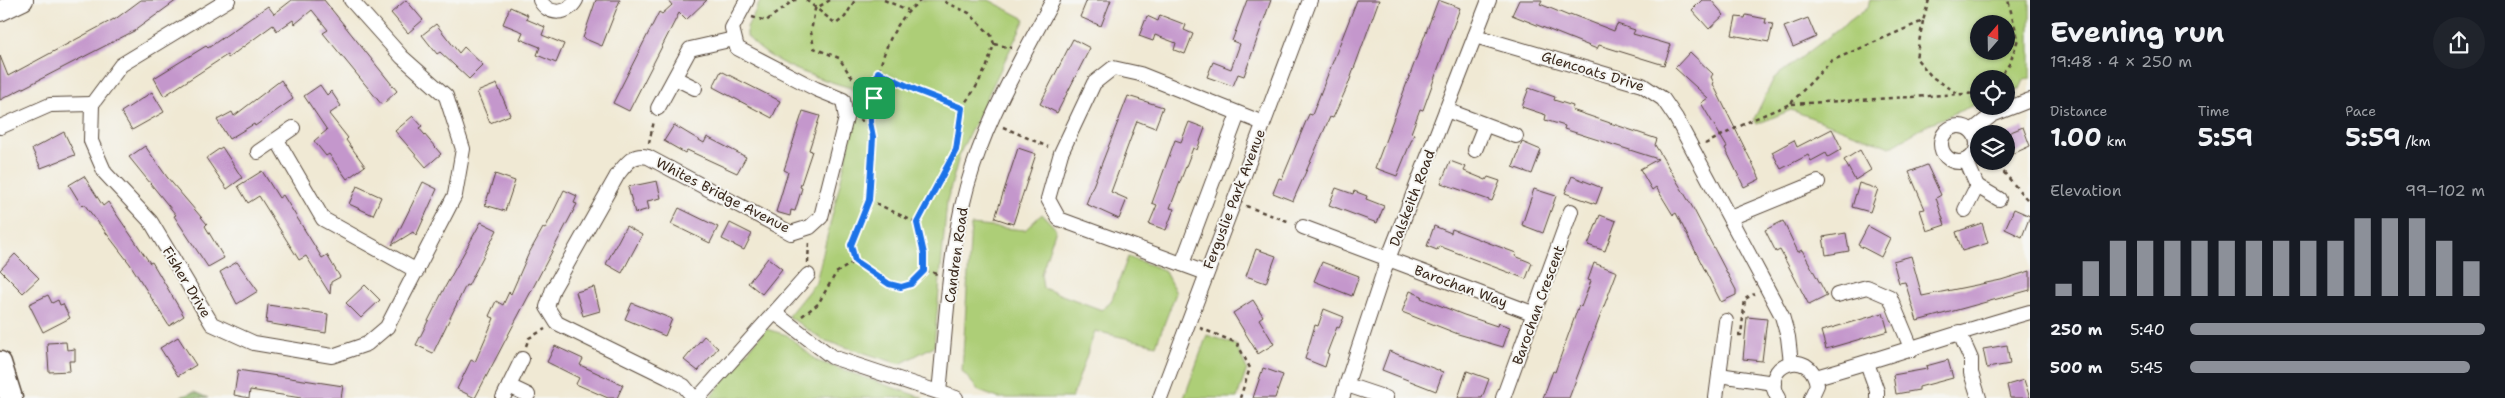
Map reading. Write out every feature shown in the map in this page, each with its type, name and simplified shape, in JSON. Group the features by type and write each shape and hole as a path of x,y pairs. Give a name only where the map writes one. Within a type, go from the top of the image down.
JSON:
{"main road":[{"path":"0,363 11,398"}],"street":[{"path":"0,11 24,0"},
{"path":"0,127 50,105 92,104 121,65 228,0"},
{"name":"Fisher Drive","path":"92,104 91,141 105,173 150,222 212,324 254,343 332,356 367,344 387,327 456,195 464,149 446,96 402,57 351,0"},
{"path":"540,0 546,8 558,12 570,8 576,0"},
{"name":"Candren Road","path":"939,392 958,221 972,168 991,121 1053,0"},
{"name":"Ferguslie Park Avenue","path":"1160,398 1310,0"},
{"name":"Dalskeith Road","path":"1342,398 1388,259 1489,0"},
{"path":"658,108 690,49 734,39 732,28 744,6"},
{"name":"Glencoats Drive","path":"1475,36 1642,85 1663,99 1676,118 1782,316 1788,337 1791,363"},
{"name":"Whites Bridge Avenue","path":"557,323 548,307 553,290 618,174 631,159 640,155 648,156 791,233 810,227 821,217 846,118 842,100 816,89 738,48 734,39"},
{"path":"1206,273 1060,218 1048,198 1061,153 1094,83 1113,68 1140,74 1263,123"},
{"path":"674,78 694,88"},
{"path":"1979,125 1992,115 2030,100"},
{"path":"1446,110 1516,136"},
{"path":"1182,264 1238,114"},
{"path":"1475,150 1485,125"},
{"path":"1970,129 1954,126 1948,128 1941,138 1942,151 1945,156 1956,162 1970,157"},
{"path":"258,152 294,128"},
{"path":"277,140 323,219 417,271"},
{"path":"1966,160 1977,186 1999,199"},
{"path":"1730,218 1818,182"},
{"path":"1965,210 1977,186"},
{"name":"Barochan Crescent","path":"1503,398 1571,211"},
{"name":"Barochan Way","path":"1303,227 1535,314"},
{"path":"557,323 684,386 696,398 808,275"},
{"path":"1837,295 1868,287 1890,298 1912,350"},
{"path":"1816,377 1912,350 1959,332 2030,312"},
{"path":"775,313 832,357 956,398"},
{"path":"1716,398 1726,321"},
{"path":"1959,332 1971,359 1971,373 1979,398"},
{"path":"522,359 506,392 528,395"},
{"path":"1778,398 1774,392 1776,373 1781,367 1791,363 1805,365 1816,377 1817,385 1811,398"},
{"path":"1867,363 1877,391 1877,398"},
{"path":"1719,375 1774,383"},
{"path":"1347,384 1384,398"}],"path":[{"path":"744,6 766,21 794,0 798,0"},
{"path":"806,0 836,24 845,17 855,0"},
{"path":"830,0 815,9 811,32 814,48 839,58 850,75 874,98"},
{"path":"884,0 908,10"},
{"path":"921,0 908,10 883,53 870,122 873,137 869,200 851,245 855,261 889,284 901,287 911,284 924,271 924,254 917,223 956,150 962,108 987,66 994,44 991,35 969,13 941,0"},
{"path":"1929,0 1916,58 1932,77 1962,96"},
{"path":"2005,70 2010,63 2018,39 2008,0"},
{"path":"1790,104 1831,61 1923,20"},
{"path":"878,72 918,91 962,108"},
{"path":"1693,150 1754,119 1790,104 1970,95"},
{"path":"648,156 650,132 658,108"},
{"path":"991,121 1061,153"},
{"path":"2004,170 2015,189 2030,202"},
{"path":"869,200 917,223"},
{"path":"1233,201 1303,227"},
{"path":"808,275 810,227"},
{"path":"775,313 802,316 818,304 836,273 855,261"},
{"path":"1724,336 1741,335 1746,299 1766,286"},
{"path":"522,359 529,338 557,323"},
{"path":"1187,323 1237,343 1250,368 1240,398"}],"green space":[{"path":"761,0 989,0 1025,19 960,153 947,201 934,346 900,364 823,340 788,316 816,282 859,105 851,88 794,69 768,55 747,36 747,27"},
{"path":"1870,0 2030,0 2030,79 2024,80 2020,89 2015,90 2015,70 1970,70 1970,107 1931,123 1890,147 1791,110 1757,124 1754,119 1774,78 1868,7"},
{"path":"1042,214 1056,229 1041,274 1043,288 1102,310 1111,302 1128,257 1164,270 1176,293 1156,345 1095,331 1072,398 998,398 979,391 962,371 971,225 1025,230"},
{"path":"766,329 787,335 817,361 923,398 710,398"},
{"path":"1207,335 1236,345 1247,369 1237,398 1184,398"},
{"path":"194,392 208,398 177,398"}],"building":[{"path":"141,0 177,0 134,31 0,100 0,56 8,76 114,20"},
{"path":"292,0 324,0 397,91 382,105 323,33 328,30 312,10 295,24 293,20 277,31 273,25 228,58 227,55 164,96 154,78 206,46 208,48 268,6 274,14"},
{"path":"406,0 423,20 408,33 391,13"},
{"path":"596,0 620,0 602,46 583,38"},
{"path":"668,0 707,0 686,20 679,13 629,111 613,103 659,12 662,14 672,5"},
{"path":"1087,0 1111,0 1101,26 1080,17"},
{"path":"1247,0 1271,0 1244,76 1238,74 1233,86 1207,77 1213,62 1231,69 1240,44 1232,41"},
{"path":"1357,0 1379,0 1348,85 1333,118 1330,117 1293,201 1273,193 1279,178 1282,179 1309,114 1312,115"},
{"path":"1438,0 1460,8 1423,110 1420,109 1411,133 1414,134 1397,176 1375,168"},
{"path":"1519,0 1542,0 1540,4 1569,16 1570,14 1614,31 1617,24 1635,30 1633,34 1671,45 1664,65 1599,45 1597,49 1512,15"},
{"path":"1702,0 1711,0 1724,15 1709,29 1692,10"},
{"path":"510,7 528,15 526,19 545,27 542,35 564,44 556,63 537,55 540,47 520,39 523,32 503,24"},
{"path":"1160,15 1186,25 1184,30 1193,34 1185,54 1174,50 1176,43 1155,35 1153,41 1139,36 1147,16 1158,21"},
{"path":"1746,15 1766,19 1765,23 1773,24 1769,42 1732,35 1736,17 1745,18"},
{"path":"1808,18 1816,37 1793,47 1784,27"},
{"path":"436,24 459,53 464,47 483,65 469,79 440,52 437,54 422,35"},
{"path":"1073,39 1090,48 1057,113 1040,104"},
{"path":"1690,52 1713,74 1711,77 1713,84 1760,179 1744,187 1725,148 1727,147 1701,103 1708,98 1675,68"},
{"path":"721,71 780,101 772,118 713,87"},
{"path":"281,80 293,99 255,126 254,124 229,139 217,120 232,112 234,116"},
{"path":"497,84 510,115 490,123 477,92"},
{"path":"320,85 327,95 331,91 341,106 329,114 348,138 346,140 365,166 347,179 329,154 326,156 314,141 327,130 304,96"},
{"path":"1529,88 1555,97 1554,100 1573,106 1572,110 1657,139 1655,145 1693,208 1736,290 1736,295 1721,302 1676,213 1673,215 1656,187 1652,190 1640,169 1658,159 1564,129 1565,126 1545,120 1546,115 1522,107"},
{"path":"152,92 164,112 132,130 121,112"},
{"path":"1128,96 1163,107 1155,128 1137,121 1111,192 1127,199 1119,219 1086,204"},
{"path":"803,111 820,116 809,150 812,151 800,187 802,188 795,211 791,210 790,216 776,212 788,172 784,170"},
{"path":"413,116 422,126 419,128 441,154 426,167 395,131"},
{"path":"1189,122 1205,128 1197,150 1193,148 1170,208 1174,209 1166,230 1149,224 1157,205 1152,203 1175,140 1181,142"},
{"path":"674,125 704,143 707,137 746,157 737,173 687,150 685,153 664,141"},
{"path":"2023,127 2030,146 2015,153 2015,130"},
{"path":"1832,129 1842,149 1828,157 1826,153 1811,161 1808,155 1781,169 1772,152 1794,140 1797,147"},
{"path":"64,132 75,155 41,168 32,149"},
{"path":"1522,142 1541,150 1532,174 1513,167"},
{"path":"145,146 167,177 207,224 205,226 224,258 208,267 174,216 176,215 129,157"},
{"path":"222,147 242,178 227,189 206,158"},
{"path":"1018,148 1036,154 1013,224 995,218"},
{"path":"1860,150 1871,170 1855,180 1844,160"},
{"path":"1450,161 1466,167 1464,171 1486,180 1488,177 1500,181 1492,201 1441,183"},
{"path":"1927,165 1941,195 1936,198 1945,225 1927,231 1920,210 1925,209 1909,172"},
{"path":"262,171 279,198 283,195 322,258 327,255 340,277 331,282 330,294 306,256 299,260 259,196 248,203 238,186"},
{"path":"495,174 515,181 505,211 485,205"},
{"path":"84,176 103,206 108,202 150,263 152,262 184,316 169,326 130,264 84,204 82,206 69,185"},
{"path":"1572,176 1602,188 1596,204 1565,193"},
{"path":"657,181 661,198 647,201 649,209 635,213 628,187"},
{"path":"423,182 437,189 416,236 413,232 392,245"},
{"path":"1859,183 1878,189 1870,212 1852,207"},
{"path":"357,186 381,197 373,215 349,204"},
{"path":"1336,188 1353,194 1354,191 1367,196 1366,199 1384,206 1377,223 1329,205"},
{"path":"1534,189 1556,196 1543,233 1522,225"},
{"path":"564,190 577,196 574,203 577,204 475,398 457,389 471,360 475,362 494,318 489,316 496,301 503,305 509,292 511,294 528,255 543,228 545,229"},
{"path":"679,208 718,227 710,243 671,224"},
{"path":"2014,209 2030,216 2022,237 2005,229"},
{"path":"1600,215 1616,221 1605,251 1588,245"},
{"path":"1783,221 1798,252 1802,250 1827,296 1809,305 1780,250 1776,252 1765,230"},
{"path":"481,222 497,230 468,286 466,285 433,353 416,345"},
{"path":"730,223 752,234 744,250 722,239"},
{"path":"1982,223 1988,243 1962,251 1956,232"},
{"path":"626,226 642,235 622,273 606,264"},
{"path":"1434,226 1451,233 1452,229 1516,253 1515,256 1532,263 1526,279 1439,246 1437,250 1427,246"},
{"path":"1868,226 1890,238 1881,257 1858,245"},
{"path":"1846,233 1849,251 1826,255 1823,237"},
{"path":"1256,249 1276,256 1266,283 1246,276"},
{"path":"15,254 39,278 23,293 0,270"},
{"path":"1911,256 1922,296 2001,280 2030,271 2030,290 1917,321 1905,282 1899,283 1893,261"},
{"path":"768,258 782,269 762,294 748,283"},
{"path":"237,262 258,291 237,304 220,272"},
{"path":"1322,262 1359,276 1352,296 1314,281"},
{"path":"1594,263 1617,272 1569,398 1543,398 1553,371 1555,372 1579,305 1581,307 1591,281 1588,280"},
{"path":"365,285 380,300 361,318 346,303"},
{"path":"594,287 600,311 583,316 576,292"},
{"path":"1410,291 1422,296 1421,298 1464,315 1497,326 1498,323 1510,327 1503,347 1458,334 1402,312"},
{"path":"48,295 52,303 58,300 60,305 63,304 70,318 43,332 29,304"},
{"path":"1253,300 1263,316 1259,319 1274,344 1258,354 1233,313"},
{"path":"632,303 672,319 665,336 625,319"},
{"path":"268,305 328,314 326,333 266,323"},
{"path":"1324,309 1344,317 1339,328 1337,327 1327,353 1329,354 1325,367 1305,359 1315,325 1318,326"},
{"path":"1883,313 1888,331 1826,349 1821,331"},
{"path":"1747,317 1767,319 1762,361 1743,359"},
{"path":"704,336 718,348 698,371 684,360"},
{"path":"178,337 196,365 178,376 160,348"},
{"path":"66,342 67,350 75,349 75,361 69,361 70,371 49,372 47,343"},
{"path":"2007,345 2010,364 1987,368 1983,349"},
{"path":"555,346 583,359 580,365 623,385 617,398 608,398 576,384 579,378 547,362"},
{"path":"1389,351 1443,372 1436,391 1382,370"},
{"path":"1948,360 1953,378 1919,387 1919,390 1896,394 1893,375 1927,369 1926,366"},
{"path":"1263,368 1283,375 1275,398 1253,398"},
{"path":"238,370 343,386 341,398 301,398 250,390 249,398 234,395"},
{"path":"1467,371 1489,379 1482,398 1458,398"},
{"path":"2024,380 2030,398 2010,398 2007,385"}],"route":[{"path":"878,72 918,91 962,108 956,150 917,223 924,254 924,271 911,284 901,287 889,284 863,268 855,261 851,245 856,227 869,200 873,153 873,137 870,122 874,98 878,72"}]}
